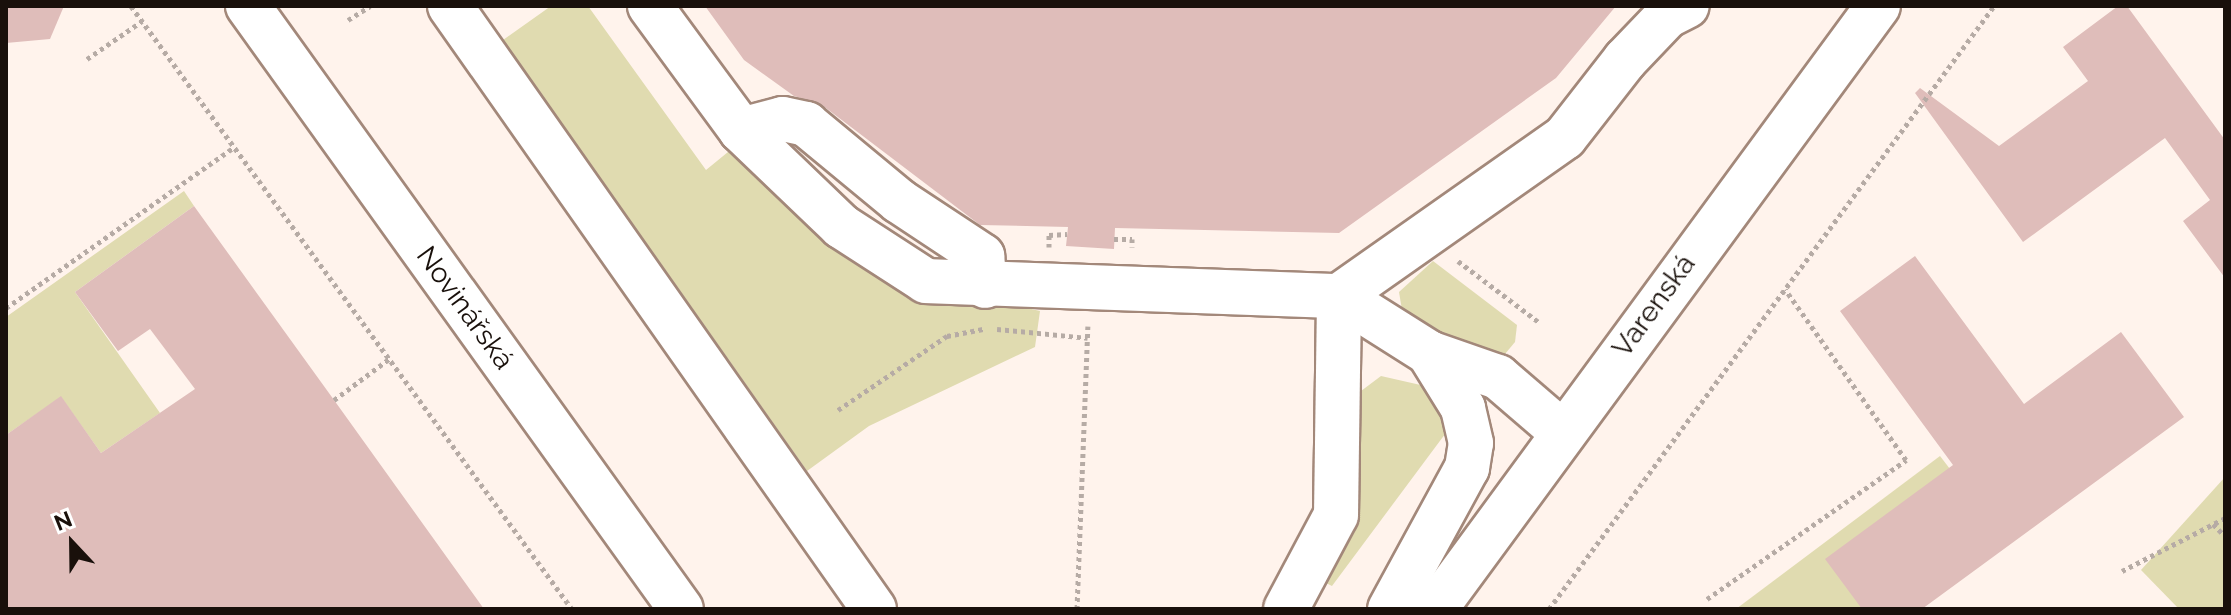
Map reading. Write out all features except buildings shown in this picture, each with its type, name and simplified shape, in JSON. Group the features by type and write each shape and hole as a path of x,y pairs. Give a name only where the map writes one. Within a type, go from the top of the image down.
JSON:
{"street":[{"name":"Novinářská","path":"248,6 681,609"},
{"path":"450,6 874,609"},
{"path":"650,6 741,130 879,256 926,281 985,286 1339,296 1429,353 1498,377 1562,432"},
{"path":"1339,296 1432,234 1565,137 1625,60 1667,16 1687,6"},
{"name":"Varenská","path":"1435,609 1562,432 1878,6"},
{"path":"741,130 783,119 806,124 899,201 982,256 985,286"},
{"path":"1286,609 1336,515 1339,296"},
{"path":"1390,609 1467,468 1471,443 1463,408 1429,353"}],"path":[{"path":"131,6 572,609"},
{"path":"348,20 370,6"},
{"path":"1549,609 1994,6"},
{"path":"87,59 142,21"},
{"path":"6,308 234,147"},
{"path":"1432,234 1540,323"},
{"path":"1131,256 1146,256"},
{"path":"1077,609 1089,288"},
{"path":"1707,599 1906,460 1785,289"},
{"path":"838,410 947,336 991,328 1088,338"},
{"path":"334,400 389,359"},
{"path":"2122,571 2225,518"},
{"path":"2213,524 2225,536"}],"shaded area":[{"path":"551,6 588,6 706,170 739,143 876,274 1040,311 1035,347 869,426 807,471 503,40"},
{"path":"184,191 194,206 75,292 160,413 101,453 61,397 6,435 6,317"},
{"path":"1433,261 1517,325 1515,342 1500,360 1405,328 1399,292"},
{"path":"1381,376 1425,386 1454,422 1332,586 1326,583 1343,552 1353,492 1357,394"},
{"path":"1940,456 1950,469 1865,609 1736,609"},
{"path":"2225,477 2225,609 2179,609 2141,570"}]}
